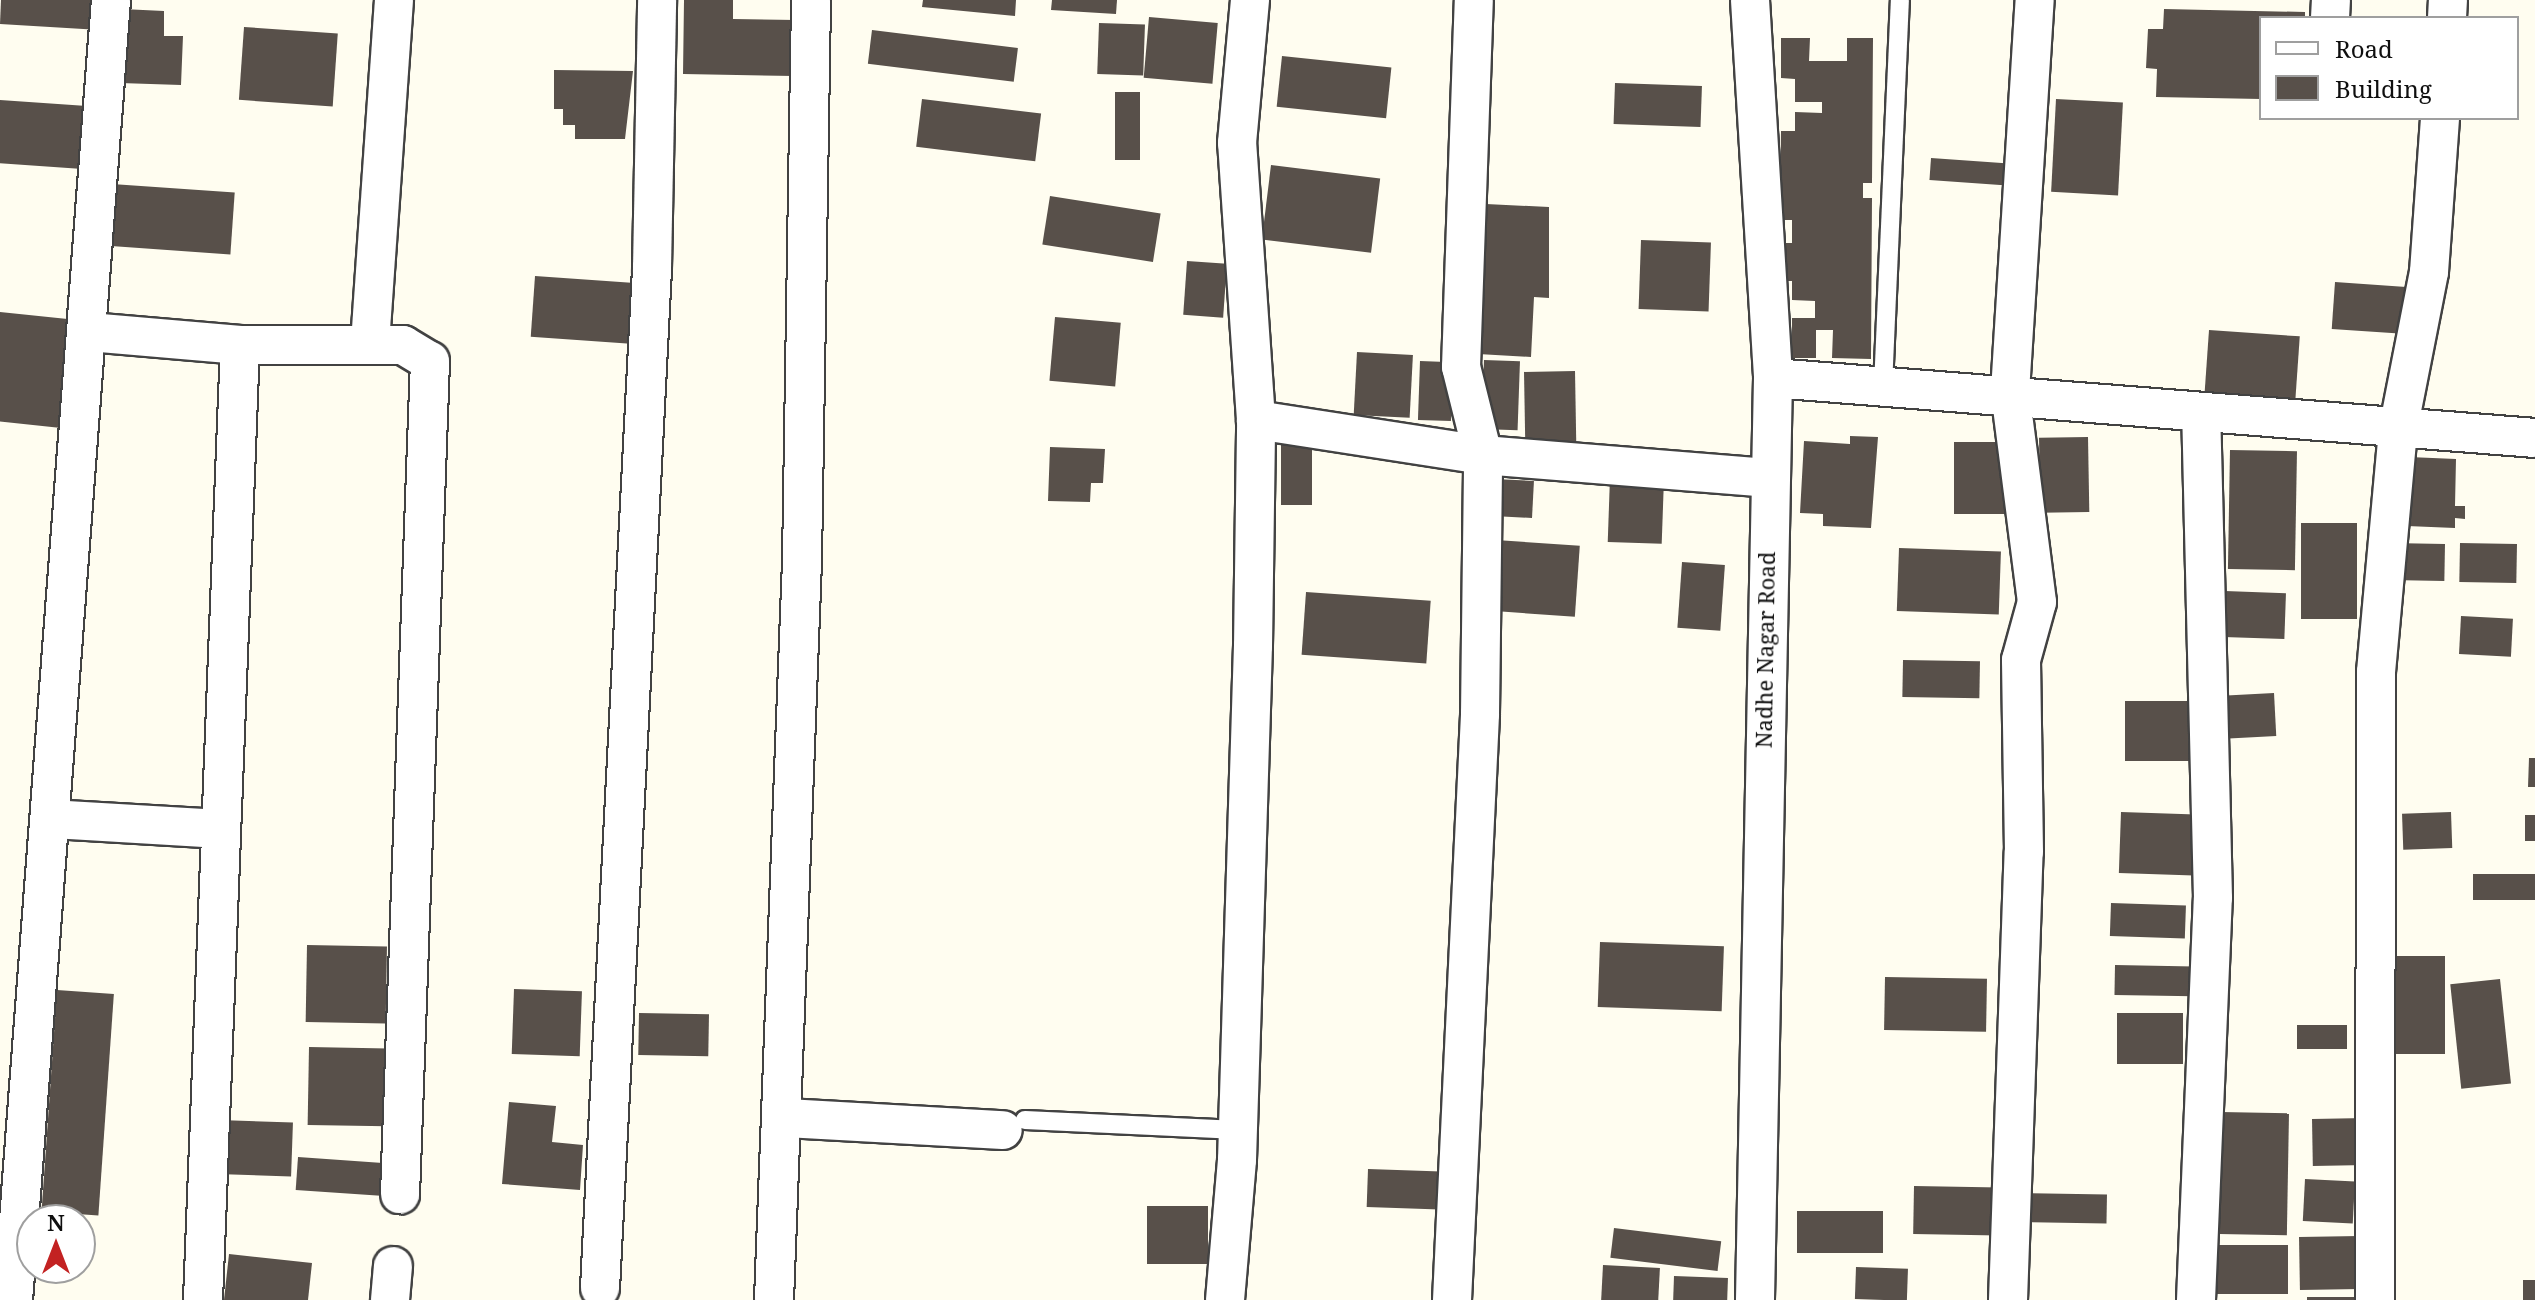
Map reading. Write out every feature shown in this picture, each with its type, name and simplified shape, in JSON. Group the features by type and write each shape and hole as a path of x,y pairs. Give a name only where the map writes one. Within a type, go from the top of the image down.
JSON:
{"street":[{"path":"13,1300 89,332 111,0"},
{"path":"370,343 394,0"},
{"path":"600,1288 652,268 657,0"},
{"path":"774,1300 786,1118 811,0"},
{"path":"1225,1300 1238,1130 1256,420 1237,143 1250,0"},
{"path":"1452,1300 1480,714 1483,455 1461,367 1474,0"},
{"name":"Nadhe Nagar Road","path":"1750,0 1773,378 1767,478 1755,1300"},
{"path":"2008,1300 2024,852 2021,660 2037,602 2010,392 2035,0"},
{"path":"2375,1300 2376,672 2398,430 2429,272 2440,120"},
{"path":"89,332 240,345 370,343 425,352 433,373 400,1194"},
{"path":"203,1300 240,345"},
{"path":"1773,378 1883,387 2010,392 2201,415 2535,438"},
{"path":"2196,1300 2213,898 2201,415"},
{"path":"1256,420 1483,455 1767,478"},
{"path":"51,819 219,829"},
{"path":"786,1118 1014,1125"}],"lane":[{"path":"1883,387 1900,0"},
{"path":"1014,1125 1238,1130"}],"building":[{"path":"1,0 102,0 100,30 0,24"},
{"path":"684,0 733,0 733,19 795,20 794,76 683,74"},
{"path":"923,0 1016,0 1015,16 922,7"},
{"path":"1052,0 1117,0 1116,14 1051,10"},
{"path":"122,9 164,11 164,36 183,36 181,85 120,83"},
{"path":"2164,9 2305,12 2305,16 2259,16 2259,99 2156,97 2157,69 2146,68 2148,29 2163,29"},
{"path":"1149,17 1218,23 1212,84 1144,78"},
{"path":"1099,23 1145,25 1143,76 1097,74"},
{"path":"244,27 338,34 333,106 239,100"},
{"path":"872,30 1018,48 1014,82 868,64"},
{"path":"1781,38 1810,38 1809,61 1847,61 1847,38 1873,38 1872,183 1863,183 1863,198 1872,198 1871,359 1832,358 1833,330 1816,330 1816,358 1779,358 1779,339 1792,339 1792,318 1815,318 1815,301 1792,300 1792,281 1779,281 1780,243 1792,243 1792,220 1780,220 1781,131 1795,131 1795,112 1822,113 1822,102 1795,102 1795,79 1781,78"},
{"path":"1282,56 1391,67 1386,118 1277,107"},
{"path":"554,70 633,71 625,139 575,139 575,125 563,125 563,109 554,109"},
{"path":"1615,83 1702,86 1701,127 1614,124"},
{"path":"1115,92 1140,92 1140,160 1115,160"},
{"path":"922,99 1041,114 1035,161 916,147"},
{"path":"2056,99 2123,103 2118,195 2051,192"},
{"path":"0,100 87,106 82,169 0,163"},
{"path":"1931,158 2009,163 2007,185 1929,180"},
{"path":"1271,165 1380,178 1371,253 1262,239"},
{"path":"112,184 235,193 230,254 108,246"},
{"path":"1050,196 1161,214 1153,262 1042,244"},
{"path":"1486,204 1549,207 1549,298 1534,297 1531,357 1478,354"},
{"path":"1641,240 1711,242 1709,311 1639,309"},
{"path":"1187,261 1227,264 1223,318 1183,315"},
{"path":"535,276 642,283 637,344 531,337"},
{"path":"2335,282 2410,287 2407,334 2332,329"},
{"path":"0,312 80,320 68,429 0,422"},
{"path":"1055,317 1121,323 1115,387 1049,381"},
{"path":"2209,330 2300,336 2295,407 2204,401"},
{"path":"1357,352 1413,355 1410,418 1354,415"},
{"path":"1484,360 1520,361 1518,430 1482,429"},
{"path":"1420,361 1453,362 1451,421 1418,420"},
{"path":"1575,371 1576,446 1525,447 1524,372"},
{"path":"1281,433 1312,433 1312,505 1281,505"},
{"path":"1850,436 1878,437 1871,528 1823,526 1823,514 1800,513 1804,441 1850,444"},
{"path":"2088,437 2089,512 2040,513 2039,438"},
{"path":"1954,442 2005,442 2005,514 1954,514"},
{"path":"1050,447 1105,449 1103,483 1091,483 1090,502 1048,501"},
{"path":"2230,450 2297,451 2295,570 2228,569"},
{"path":"2409,457 2456,459 2455,506 2465,506 2465,519 2455,518 2455,528 2407,526"},
{"path":"1610,477 1664,479 1662,544 1608,542"},
{"path":"1495,479 1534,481 1532,518 1493,516"},
{"path":"2301,523 2357,523 2357,619 2301,619"},
{"path":"1496,540 1580,546 1575,617 1491,611"},
{"path":"2391,543 2445,544 2444,581 2390,580"},
{"path":"2460,543 2517,544 2516,583 2459,582"},
{"path":"1899,548 2001,552 1999,615 1897,611"},
{"path":"1682,562 1725,565 1720,631 1677,628"},
{"path":"2225,591 2286,593 2284,639 2223,637"},
{"path":"1306,592 1431,601 1426,664 1302,655"},
{"path":"2461,616 2513,619 2511,657 2459,654"},
{"path":"1903,660 1980,661 1979,698 1902,697"},
{"path":"2274,693 2276,736 2219,739 2217,696"},
{"path":"2125,701 2190,701 2190,761 2125,761"},
{"path":"2529,758 2535,758 2535,787 2528,787"},
{"path":"2121,812 2196,815 2194,876 2119,873"},
{"path":"2451,812 2452,848 2403,850 2402,814"},
{"path":"2525,815 2535,815 2535,841 2525,841"},
{"path":"2473,874 2535,874 2535,900 2473,900"},
{"path":"2111,903 2186,906 2185,939 2110,936"},
{"path":"1600,942 1724,946 1722,1011 1598,1007"},
{"path":"307,945 387,946 386,1023 306,1022"},
{"path":"2383,956 2445,956 2445,1054 2383,1054"},
{"path":"2115,965 2194,966 2193,996 2114,995"},
{"path":"1885,977 1987,979 1986,1032 1884,1030"},
{"path":"2500,979 2511,1083 2461,1089 2450,984"},
{"path":"514,989 582,991 580,1056 512,1054"},
{"path":"57,990 114,994 98,1215 96,1204 42,1204"},
{"path":"639,1013 709,1014 708,1056 638,1055"},
{"path":"2117,1013 2183,1013 2183,1064 2117,1064"},
{"path":"2297,1025 2347,1025 2347,1049 2297,1049"},
{"path":"309,1047 388,1048 387,1126 308,1125"},
{"path":"509,1102 556,1106 552,1142 583,1145 580,1190 502,1184"},
{"path":"2221,1112 2289,1113 2287,1235 2219,1234"},
{"path":"2366,1118 2367,1165 2313,1166 2312,1119"},
{"path":"219,1120 293,1123 291,1177 217,1174"},
{"path":"298,1157 383,1163 380,1196 296,1190"},
{"path":"1368,1169 1441,1172 1440,1210 1367,1207"},
{"path":"2305,1179 2355,1182 2353,1224 2303,1221"},
{"path":"1914,1186 2000,1188 1999,1235 1913,1234"},
{"path":"2017,1193 2107,1195 2106,1224 2016,1222"},
{"path":"1147,1206 1208,1206 1208,1264 1147,1264"},
{"path":"1797,1211 1883,1211 1883,1253 1797,1253"},
{"path":"1614,1228 1721,1241 1718,1271 1610,1258"},
{"path":"2359,1236 2360,1289 2300,1290 2299,1237"},
{"path":"2215,1245 2288,1245 2288,1294 2215,1294"},
{"path":"229,1254 312,1263 308,1300 224,1300"},
{"path":"1603,1265 1660,1268 1658,1300 1601,1300"},
{"path":"1856,1267 1908,1269 1907,1300 1855,1299"},
{"path":"1674,1276 1728,1278 1727,1300 1673,1300"},
{"path":"2523,1280 2535,1280 2535,1300 2523,1300"},
{"path":"2307,1297 2364,1297 2364,1300 2307,1300"}]}
